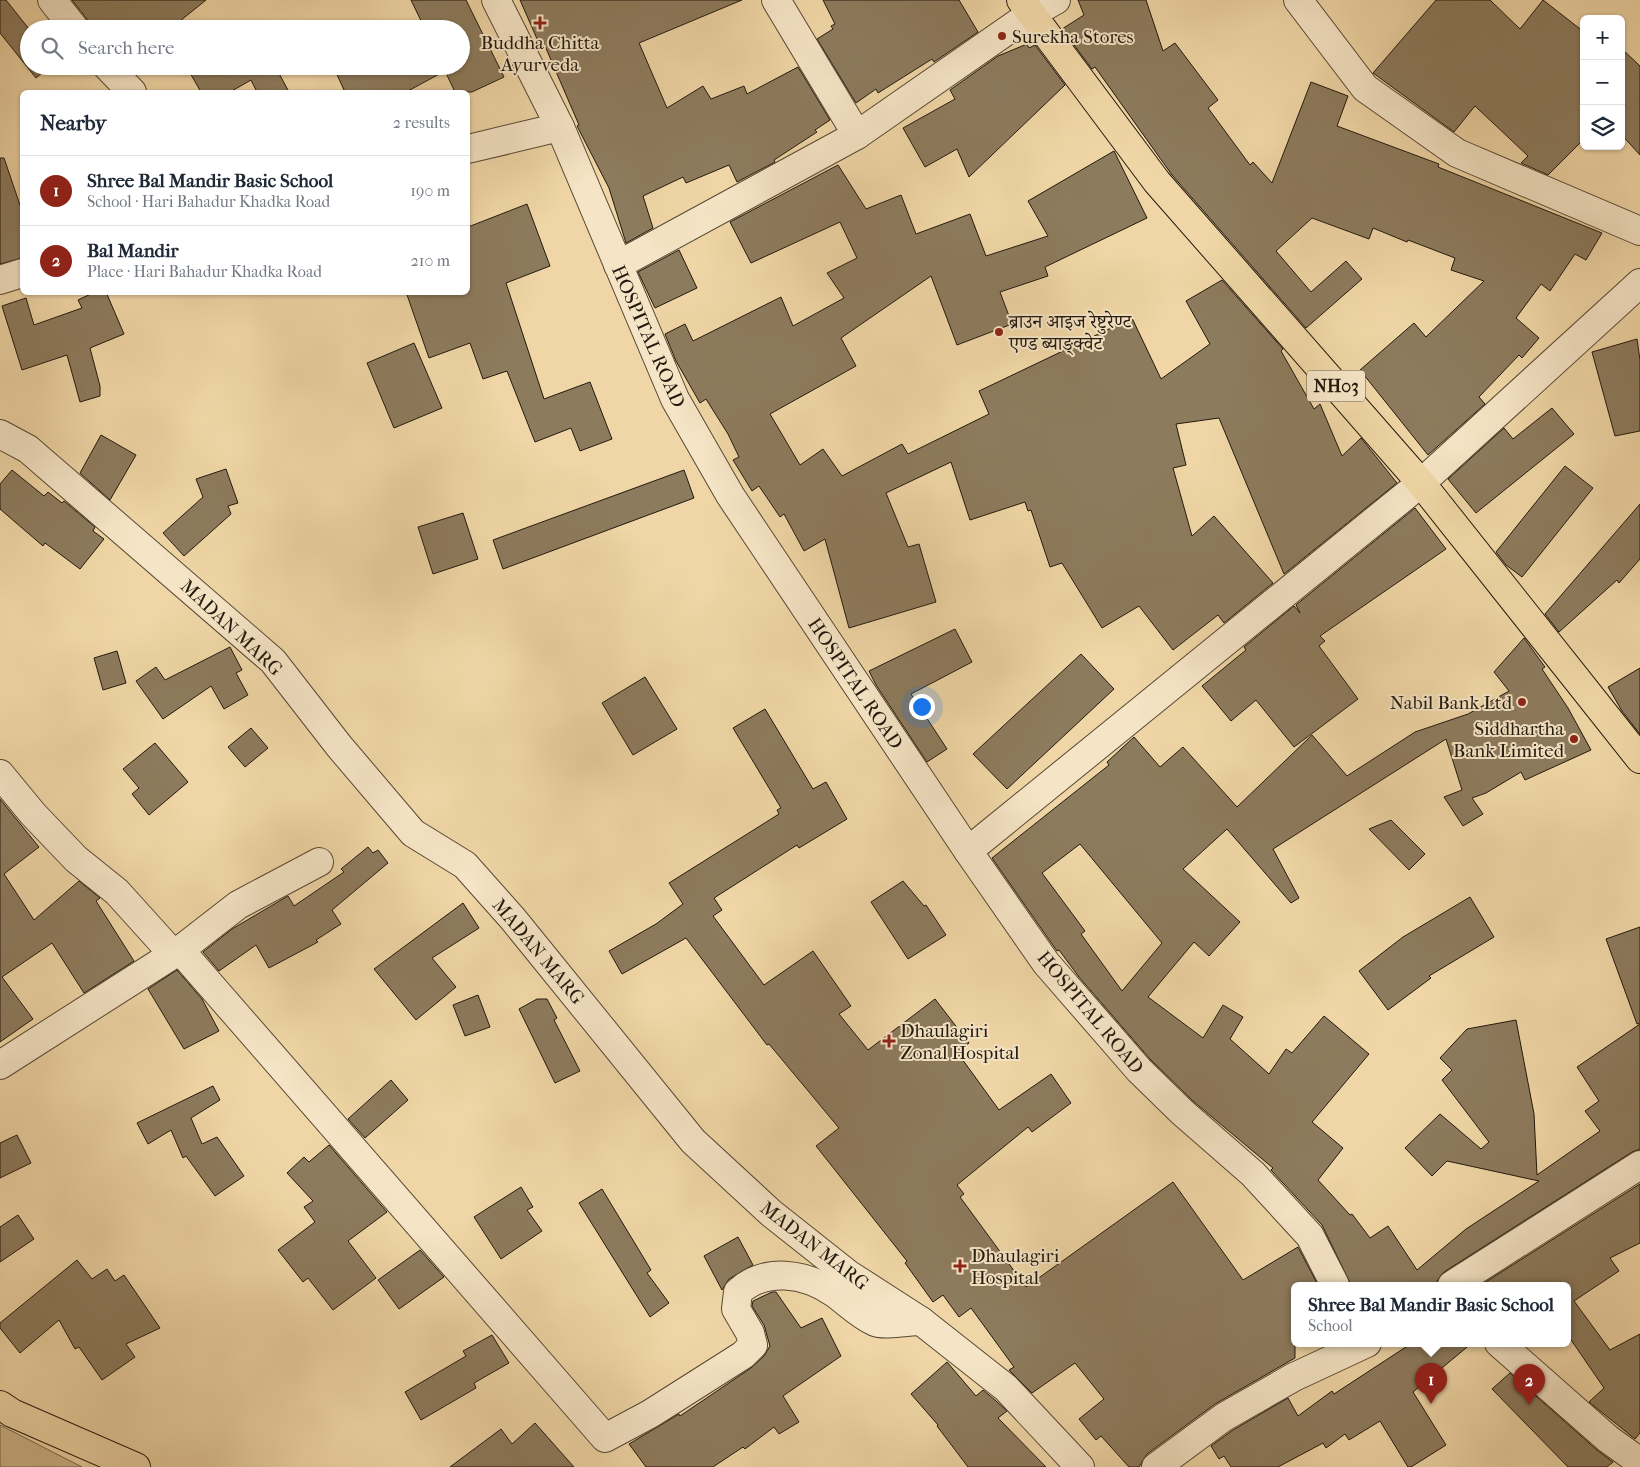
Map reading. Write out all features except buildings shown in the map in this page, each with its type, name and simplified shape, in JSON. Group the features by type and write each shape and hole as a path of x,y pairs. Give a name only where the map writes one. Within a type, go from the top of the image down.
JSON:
{"main road":[{"name":"NH03","path":"1026,7 1156,182 1421,483 1640,759"},
{"path":"0,1405 12,1413 136,1467"}],"street":[{"path":"52,0 68,20"},
{"name":"HOSPITAL ROAD","path":"496,0 560,127 675,399 730,495 968,852 1046,963 1138,1070 1182,1112 1253,1174 1310,1236 1333,1282"},
{"path":"776,0 857,135"},
{"path":"618,265 857,135 1026,7 1056,0"},
{"path":"1298,0 1365,88 1458,153 1640,231"},
{"path":"116,75 130,90"},
{"path":"470,149 560,127"},
{"path":"0,280 20,274"},
{"path":"968,852 1421,483 1640,283"},
{"name":"MADAN MARG","path":"0,434 28,449 273,660 340,746 413,833 464,865 513,919 693,1141 779,1219 848,1274 921,1321 1006,1388 1080,1467"},
{"path":"0,774 33,814 76,859 117,892 176,952 605,1438 643,1418 743,1354 753,1345 750,1333 736,1309 738,1292 754,1280 778,1274 822,1285 876,1324 921,1321"},
{"path":"0,1065 176,952 238,905 319,862"},
{"path":"1457,1282 1640,1165"},
{"path":"1156,1467 1224,1418 1294,1377 1358,1347"},
{"path":"1504,1347 1608,1439 1640,1462"}],"shaded area":[{"path":"0,1425 82,1467 0,1467"}],"place":[{"name":"Buddha Chitta Ayurveda","path":"540,23"},
{"name":"Surekha Stores","path":"1002,36"},
{"name":"ब्राउन आइज रेष्टुरेण्ट एण्ड ब्याङ्क्वेट","path":"999,332"},
{"name":"Nabil Bank Ltd","path":"1522,702"},
{"name":"Siddhartha Bank Limited","path":"1574,739"},
{"name":"Dhaulagiri Zonal Hospital","path":"889,1041"},
{"name":"Dhaulagiri Hospital","path":"960,1266"},
{"name":"Shree Bal Mandir Basic School","path":"1431,1404"},
{"name":"Bal Mandir","path":"1529,1405"}]}
